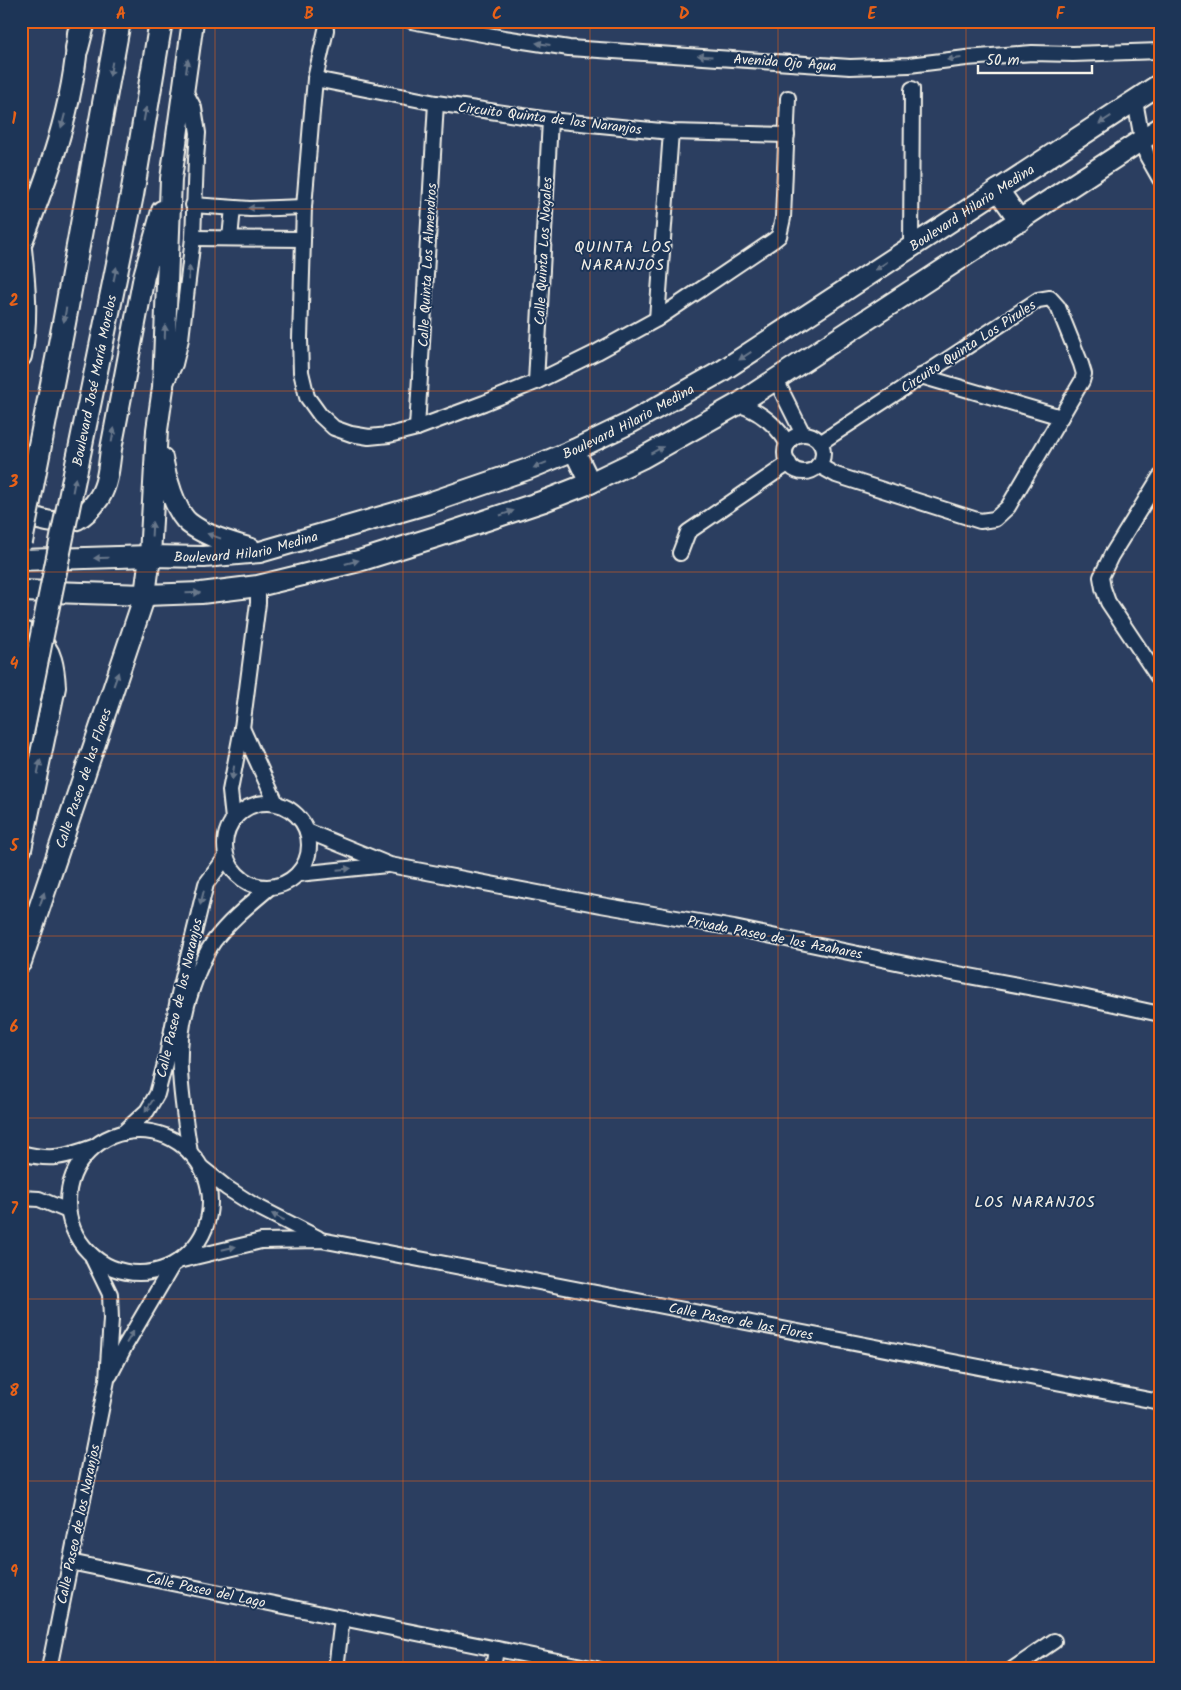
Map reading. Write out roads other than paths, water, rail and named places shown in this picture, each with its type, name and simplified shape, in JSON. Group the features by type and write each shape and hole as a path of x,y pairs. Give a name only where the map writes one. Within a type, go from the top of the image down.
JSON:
{"main road":[{"path":"77,48 84,21"},
{"path":"21,542 64,323 119,21"},
{"name":"Boulevard José María Morelos","path":"21,738 132,195 160,21"}],"street":[{"path":"21,244 47,179 71,91 79,21"},
{"path":"193,21 171,179 163,388 158,430 165,472 173,497 187,522 204,533 260,552"},
{"name":"Avenida Ojo Agua","path":"412,21 569,48 850,67 909,65 1032,53 1073,54 1160,51"},
{"path":"326,30 315,79 304,207 300,339 301,372 307,397 320,415 334,428 368,437 389,435 417,428 536,382 656,319 761,250 779,236 783,218 788,98"},
{"name":"Circuito Quinta de los Naranjos","path":"315,79 436,103 550,120 672,132 786,135"},
{"name":"Boulevard Hilario Medina","path":"21,560 150,556 204,557 260,552 426,504 528,469 574,450 630,423 722,371 1160,84"},
{"path":"163,388 175,364 181,339 193,238 193,205 198,133 194,108 184,88"},
{"path":"911,246 912,90"},
{"path":"1135,101 1147,156 1160,179"},
{"name":"Calle Quinta Los Almendros","path":"417,428 436,103"},
{"name":"Calle Quinta Los Nogales","path":"536,382 550,120"},
{"path":"21,591 145,595 201,593 258,586 359,561 544,501 590,483 642,458 738,404 1160,128"},
{"path":"656,319 672,132"},
{"path":"21,510 44,521 77,518 90,508 100,496 107,474 144,276 171,179"},
{"path":"998,190 1020,221"},
{"path":"193,205 233,208 304,207"},
{"path":"230,238 233,208"},
{"path":"193,238 303,239"},
{"path":"21,249 26,295 24,341 21,356"},
{"name":"Circuito Quinta Los Pirules","path":"818,465 836,475 980,521 995,519 1008,507 1082,381 1084,374 1058,307 1050,298 1038,300 820,443"},
{"path":"921,376 1061,417"},
{"path":"776,380 803,434"},
{"path":"738,404 762,415 779,431 788,444"},
{"name":"Calle Paseo de las Flores","path":"21,962 145,595 150,556 158,430"},
{"path":"797,435 809,435 820,443 822,458 813,469 800,471 793,468 789,463 786,457 786,450 788,444 797,435"},
{"path":"574,450 590,483"},
{"path":"680,553 688,532 789,463"},
{"path":"1159,676 1108,602 1101,577 1115,549 1160,477"},
{"path":"233,819 230,791 242,728 258,603 258,586"},
{"path":"21,631 36,638 46,648 54,667 55,687 21,849"},
{"path":"242,728 276,803"},
{"path":"260,803 276,803 289,809 300,818 307,831 309,846 306,861 298,874 280,886 269,888 250,884 235,873 226,857 224,843 227,830 233,819 245,808 260,803"},
{"name":"Privada Paseo de los Azahares","path":"307,831 390,865 734,928 1160,1014"},
{"name":"Calle Paseo de los Naranjos","path":"123,1133 148,1111 157,1094 206,884 226,857"},
{"name":"Privada Paseo de los Azahares","path":"298,874 390,865"},
{"name":"Calle Paseo de los Naranjos","path":"190,1153 180,1084 179,1057 181,1030 187,1004 201,963 214,941 228,925 269,888"},
{"path":"144,1131 165,1136 184,1147 200,1165 207,1182 210,1199 209,1216 204,1233 194,1248 177,1263 156,1272 130,1273 106,1266 92,1256 76,1235 68,1211 69,1187 78,1165 102,1141 123,1133 144,1131"},
{"path":"21,1154 61,1158 94,1147"},
{"name":"Calle Paseo de las Flores","path":"200,1165 227,1188 252,1204 321,1240"},
{"path":"21,1198 39,1199 68,1211"},
{"name":"Calle Paseo de las Flores","path":"177,1263 261,1241 321,1240 1160,1402"},
{"name":"Calle Paseo de los Naranjos","path":"48,1669 107,1380 111,1319 110,1294 92,1256"},
{"name":"Calle Paseo de los Naranjos","path":"107,1380 125,1346 177,1263"},
{"name":"Calle Paseo del Lago","path":"70,1562 597,1669"},
{"path":"336,1669 342,1618"},
{"path":"1013,1669 1054,1641"},
{"path":"493,1669 496,1649"}],"district":[{"name":"QUINTA LOS NARANJOS","path":"623,255"},
{"name":"LOS NARANJOS","path":"1035,1201"}]}
